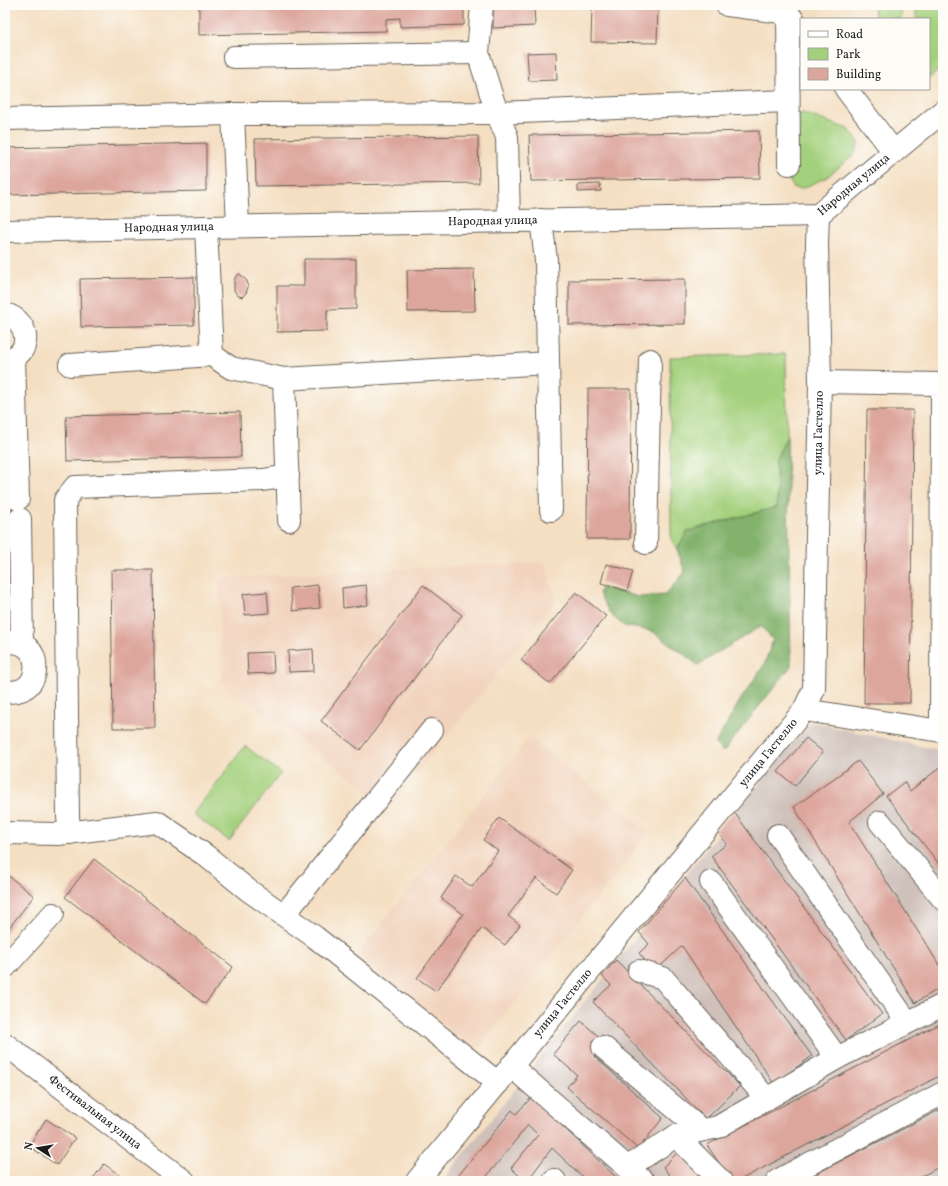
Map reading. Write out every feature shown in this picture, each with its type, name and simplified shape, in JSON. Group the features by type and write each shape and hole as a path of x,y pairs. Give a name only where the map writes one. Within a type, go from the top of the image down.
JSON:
{"street":[{"path":"482,5 478,53 497,112 507,137 509,221"},
{"path":"727,5 788,9"},
{"path":"788,9 800,28"},
{"path":"788,9 789,164"},
{"path":"234,57 478,53"},
{"path":"847,90 894,152"},
{"path":"5,119 233,114 497,112 788,101"},
{"name":"Народная улица","path":"5,230 818,215 943,111"},
{"path":"233,114 238,226"},
{"name":"улица Гастелло","path":"417,1181 804,710 814,689 820,382 817,244 818,215"},
{"path":"542,220 546,260 550,510"},
{"path":"206,227 212,355"},
{"path":"5,314 18,319 25,331 24,345 20,352 10,358 14,643 31,651 36,661 36,672 31,682 22,690 11,692 5,691"},
{"path":"70,365 212,355 231,368 284,379 548,363"},
{"path":"646,543 650,360"},
{"path":"284,379 289,520"},
{"path":"804,710 942,732 942,384 820,382"},
{"path":"70,833 68,817 65,500 75,487 263,480 288,476"},
{"path":"36,667 67,665"},
{"path":"284,915 432,730"},
{"path":"5,833 70,833 158,822 205,855 248,890 315,937 498,1083"},
{"path":"880,822 943,900"},
{"path":"778,835 907,1022"},
{"path":"711,882 837,1058"},
{"path":"5,967 53,914"},
{"path":"639,971 663,978 766,1098"},
{"path":"511,1066 636,1174 676,1136 700,1129 718,1127 837,1058 943,1005"},
{"name":"Фестивальная улица","path":"5,1044 177,1179"},
{"path":"603,1047 700,1129"},
{"path":"777,1181 943,1093"},
{"path":"676,1136 721,1181"}],"shaded area":[{"path":"545,562 556,600 390,807 221,681 219,578"},
{"path":"811,722 943,751 943,1181 442,1181 723,828"},
{"path":"530,737 649,833 476,1051 356,956"}],"green space":[{"path":"874,5 902,5 901,18 875,18"},
{"path":"916,5 943,5 943,66 930,78 930,18 916,18"},
{"path":"803,113 848,129 859,142 855,154 827,177 801,189 794,188 789,180 793,117"},
{"path":"786,354 787,436 776,459 777,507 688,531 677,549 671,539 670,357"},
{"path":"787,436 791,666 723,752 715,744 741,699 764,665 773,640 761,626 698,665 652,631 624,626 610,614 599,593 601,587 639,597 665,595 685,572 677,549 688,531 777,507 776,459"},
{"path":"245,746 281,773 229,841 193,814"}],"building":[{"path":"199,5 464,5 464,25 400,27 400,18 386,19 386,31 199,35"},
{"path":"493,5 534,5 535,26 493,28"},
{"path":"592,5 658,5 657,43 591,42"},
{"path":"556,52 557,80 529,81 527,53"},
{"path":"759,131 760,178 531,181 529,135"},
{"path":"478,136 479,183 256,186 255,139"},
{"path":"206,143 206,191 5,195 5,148"},
{"path":"600,184 601,191 578,192 578,185"},
{"path":"304,259 356,259 356,309 327,310 327,331 277,332 277,286 304,286"},
{"path":"474,269 475,311 408,312 407,270"},
{"path":"240,274 247,281 248,287 246,293 242,297 237,295 234,290 234,281 236,276"},
{"path":"194,277 194,325 81,327 80,279"},
{"path":"685,279 685,324 569,325 569,280"},
{"path":"588,389 631,389 630,539 587,539"},
{"path":"867,410 913,410 910,703 864,703"},
{"path":"240,412 241,457 67,461 66,416"},
{"path":"606,564 633,571 627,591 601,583"},
{"path":"111,570 153,570 155,728 113,728"},
{"path":"318,585 320,608 293,611 290,588"},
{"path":"366,585 368,605 343,608 342,588"},
{"path":"423,585 462,615 360,750 321,721"},
{"path":"267,592 269,613 245,615 243,594"},
{"path":"576,592 606,616 550,684 521,660"},
{"path":"313,649 314,671 289,672 288,651"},
{"path":"273,652 274,673 248,674 247,653"},
{"path":"806,738 823,752 795,786 778,772"},
{"path":"858,761 883,794 849,822 943,971 943,986 915,1003 794,807"},
{"path":"943,765 943,869 886,796 904,782 910,791"},
{"path":"734,812 882,1014 846,1040 711,856 727,844 716,830"},
{"path":"499,818 572,870 556,893 536,878 508,916 520,925 505,945 482,928 436,991 417,978 463,914 441,898 456,876 472,887 498,851 483,840"},
{"path":"94,859 233,967 205,1004 65,897"},
{"path":"5,873 34,896 5,933"},
{"path":"685,878 812,1056 774,1084 682,946 654,972 639,953 649,944 639,932"},
{"path":"616,960 740,1086 706,1119 593,1002 611,985 602,976"},
{"path":"581,1021 604,1041 594,1056 663,1118 638,1149 567,1087 577,1075 553,1054"},
{"path":"943,1022 943,1074 738,1181 731,1181 707,1145"},
{"path":"532,1097 620,1181 587,1181 552,1148 527,1181 525,1181 511,1168 538,1135 528,1125 483,1181 454,1181 512,1110 516,1114"},
{"path":"943,1108 943,1165 912,1181 802,1181"},
{"path":"46,1119 75,1138 57,1165 29,1146"},
{"path":"679,1151 706,1181 674,1181 663,1167"},
{"path":"104,1164 128,1181 91,1181"}]}
